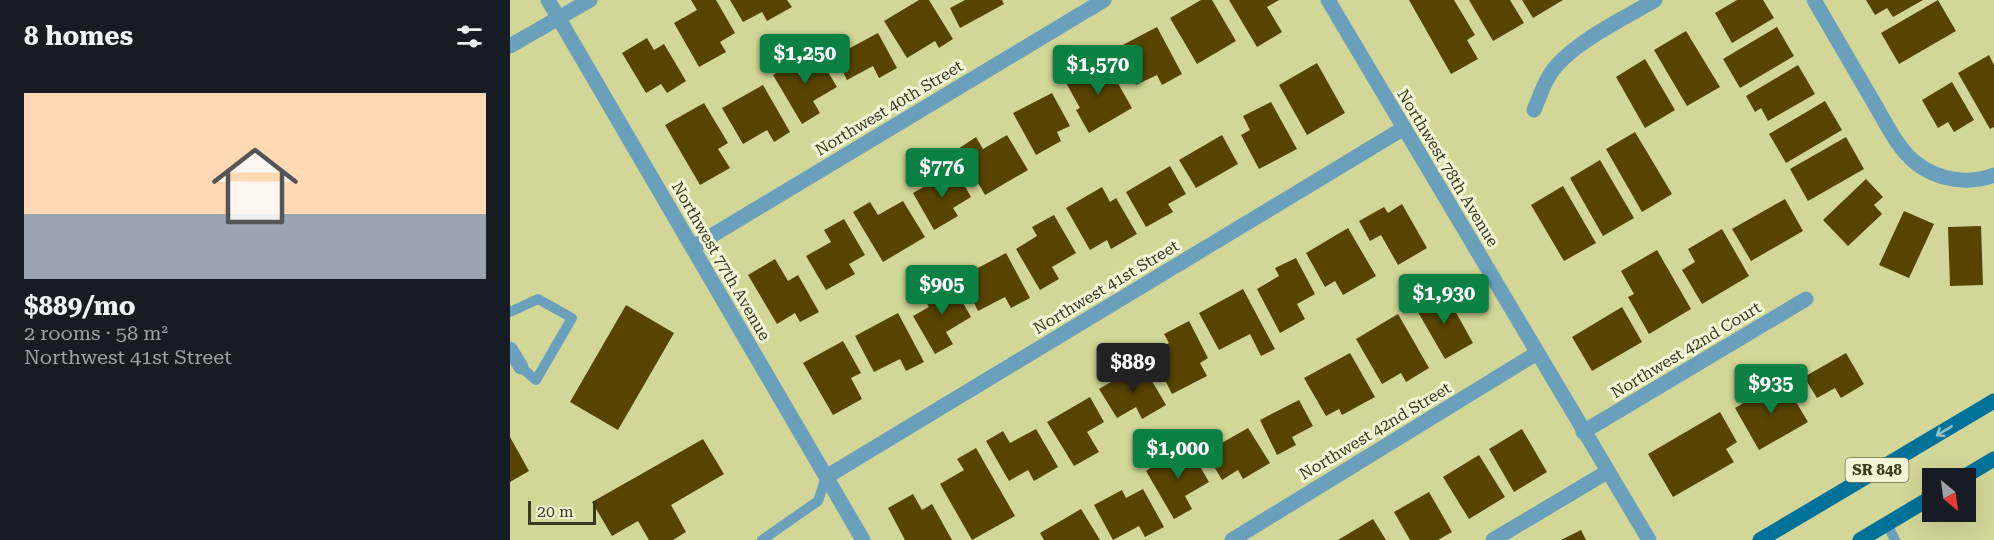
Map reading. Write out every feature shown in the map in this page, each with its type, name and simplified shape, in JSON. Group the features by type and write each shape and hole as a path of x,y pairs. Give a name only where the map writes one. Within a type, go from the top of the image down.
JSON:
{"main road":[{"name":"SR 848","path":"1760,540 1994,401"},
{"path":"1976,470 1994,459"},
{"name":"SR 848","path":"1860,540 1922,503"}],"street":[{"name":"Northwest 77th Avenue","path":"548,0 863,540"},
{"path":"510,46 590,0"},
{"name":"Northwest 40th Street","path":"693,247 1104,0"},
{"name":"Northwest 78th Avenue","path":"1328,0 1649,540"},
{"path":"1534,110 1550,74 1564,58 1589,39 1655,0"},
{"path":"1814,0 1900,146 1915,162 1944,177 1968,181 1994,175"},
{"name":"Northwest 41st Street","path":"826,477 1404,128"},
{"name":"Northwest 42nd Court","path":"1583,432 1806,299"},
{"path":"510,349 521,368"},
{"name":"Northwest 42nd Street","path":"1232,540 1537,353"},
{"path":"1493,540 1607,472"}],"lane":[{"path":"510,312 538,299 572,318 536,380 521,368"},
{"path":"762,540 818,501 826,477"},
{"path":"1887,524 1895,540"}],"building":[{"path":"691,0 716,0 735,33 720,42 726,52 699,67 674,23 697,10"},
{"path":"730,0 787,0 792,7 767,21 762,12 743,22"},
{"path":"919,0 929,0 953,39 939,48 935,41 907,58 884,21"},
{"path":"965,0 1002,0 1004,4 960,28 950,8"},
{"path":"1201,0 1212,0 1236,41 1197,64 1170,18"},
{"path":"1229,0 1279,0 1267,7 1282,32 1257,47"},
{"path":"1409,0 1454,0 1475,35 1467,40 1478,59 1451,74"},
{"path":"1469,0 1510,0 1524,23 1493,41"},
{"path":"1522,0 1563,0 1533,18"},
{"path":"1737,0 1763,0 1774,18 1732,43 1715,13"},
{"path":"1866,0 1923,0 1893,17 1887,8 1875,15"},
{"path":"1938,0 1956,31 1899,64 1881,33"},
{"path":"1157,27 1182,74 1162,85 1157,75 1136,85 1117,48"},
{"path":"1777,27 1794,56 1740,88 1723,59"},
{"path":"1686,31 1720,87 1687,106 1654,50"},
{"path":"878,33 897,68 879,78 873,66 847,80 835,56"},
{"path":"647,38 654,50 664,44 686,81 667,93 661,84 646,93 622,53"},
{"path":"815,50 837,87 813,101 820,113 802,124 773,75"},
{"path":"1989,55 1994,65 1994,127 1990,129 1958,73"},
{"path":"1104,59 1132,108 1089,133 1076,110 1080,108 1065,81"},
{"path":"1645,59 1675,110 1645,128 1616,77"},
{"path":"1317,63 1345,113 1307,135 1279,85"},
{"path":"1798,65 1815,94 1768,121 1761,108 1755,112 1746,96"},
{"path":"1952,82 1974,120 1954,132 1948,122 1938,128 1922,100"},
{"path":"763,85 790,132 774,142 767,130 743,144 722,108"},
{"path":"1052,93 1070,126 1057,132 1061,141 1036,155 1013,113"},
{"path":"1825,101 1842,130 1786,163 1769,134"},
{"path":"1271,102 1297,149 1259,169 1241,135 1250,130 1243,116"},
{"path":"704,103 728,143 718,149 730,168 700,185 665,125"},
{"path":"1635,132 1672,194 1642,212 1606,149"},
{"path":"1007,135 1028,170 985,195 958,149 976,137 983,149"},
{"path":"1222,135 1238,164 1196,188 1179,160"},
{"path":"1846,137 1864,169 1808,201 1790,169"},
{"path":"1600,160 1634,218 1603,236 1570,178"},
{"path":"1170,166 1186,194 1168,204 1173,212 1146,227 1126,192"},
{"path":"955,169 971,197 953,208 958,216 934,230 913,193"},
{"path":"1866,179 1883,197 1874,205 1882,214 1848,246 1823,220"},
{"path":"1563,186 1596,243 1564,261 1531,205"},
{"path":"1102,187 1110,202 1116,198 1137,234 1111,249 1107,240 1090,250 1066,208"},
{"path":"1785,199 1803,231 1751,261 1732,229"},
{"path":"903,201 925,237 883,262 853,212 870,202 878,215"},
{"path":"1402,204 1427,248 1398,265 1381,235 1370,241 1359,221 1384,207 1388,213"},
{"path":"1904,211 1934,224 1909,278 1879,265"},
{"path":"1054,215 1076,253 1052,267 1059,279 1040,290 1016,249 1037,236 1032,227"},
{"path":"844,219 865,255 849,264 855,274 826,290 806,256 831,242 824,230"},
{"path":"1981,226 1983,285 1950,286 1948,227"},
{"path":"1348,228 1376,276 1343,295 1335,281 1325,287 1306,253"},
{"path":"1722,229 1749,276 1702,304 1682,270 1695,262 1688,249"},
{"path":"1657,250 1691,309 1649,334 1628,297 1634,294 1621,271"},
{"path":"1006,253 1030,298 1011,308 1005,297 978,311 961,277"},
{"path":"1296,258 1315,294 1297,304 1305,319 1280,333 1257,289 1279,276 1275,268"},
{"path":"775,259 788,281 798,275 819,312 800,322 795,313 777,324 748,275"},
{"path":"951,281 971,317 946,332 953,344 935,354 913,316 929,307 923,298"},
{"path":"1243,289 1275,349 1261,356 1250,334 1219,350 1199,313"},
{"path":"1444,291 1473,343 1445,359 1415,307"},
{"path":"626,305 674,333 618,430 570,402"},
{"path":"1622,307 1642,342 1592,371 1572,337"},
{"path":"898,313 924,362 906,371 900,359 874,372 855,336"},
{"path":"1398,314 1429,368 1406,382 1401,373 1382,384 1356,339"},
{"path":"1189,321 1208,358 1200,363 1207,376 1172,394 1151,353 1169,343 1164,334"},
{"path":"843,341 861,373 851,378 862,399 833,415 803,363"},
{"path":"1350,353 1375,397 1342,415 1339,409 1326,416 1304,378"},
{"path":"1846,353 1864,384 1841,398 1835,388 1817,398 1804,377"},
{"path":"1142,364 1166,405 1142,419 1136,407 1117,418 1099,389"},
{"path":"1783,380 1808,422 1759,450 1735,408"},
{"path":"1090,397 1104,422 1087,432 1099,452 1074,466 1047,422"},
{"path":"1299,400 1313,426 1292,437 1296,445 1277,455 1260,420"},
{"path":"1720,412 1737,442 1726,449 1734,462 1673,497 1648,454"},
{"path":"1248,428 1270,463 1243,479 1238,470 1222,480 1198,439 1212,430 1220,444"},
{"path":"1036,429 1058,467 1034,481 1028,470 1009,481 986,441 1003,431 1010,443"},
{"path":"1522,429 1547,472 1514,492 1489,449"},
{"path":"510,437 529,471 510,482"},
{"path":"703,439 724,474 671,505 686,532 673,540 649,540 638,521 612,536 592,502"},
{"path":"1187,444 1209,482 1185,496 1192,509 1174,519 1146,471"},
{"path":"976,448 1015,516 972,540 940,484 964,470 957,459"},
{"path":"1479,455 1505,497 1469,519 1443,477"},
{"path":"1143,489 1164,527 1145,537 1139,526 1113,540 1094,505 1122,490 1126,498"},
{"path":"1429,492 1452,532 1438,540 1410,540 1394,512"},
{"path":"913,494 922,510 932,504 952,540 905,540 888,508"},
{"path":"1081,509 1100,540 1044,540 1040,533"},
{"path":"1373,519 1386,540 1338,540"},
{"path":"1581,530 1586,540 1561,540"}]}
